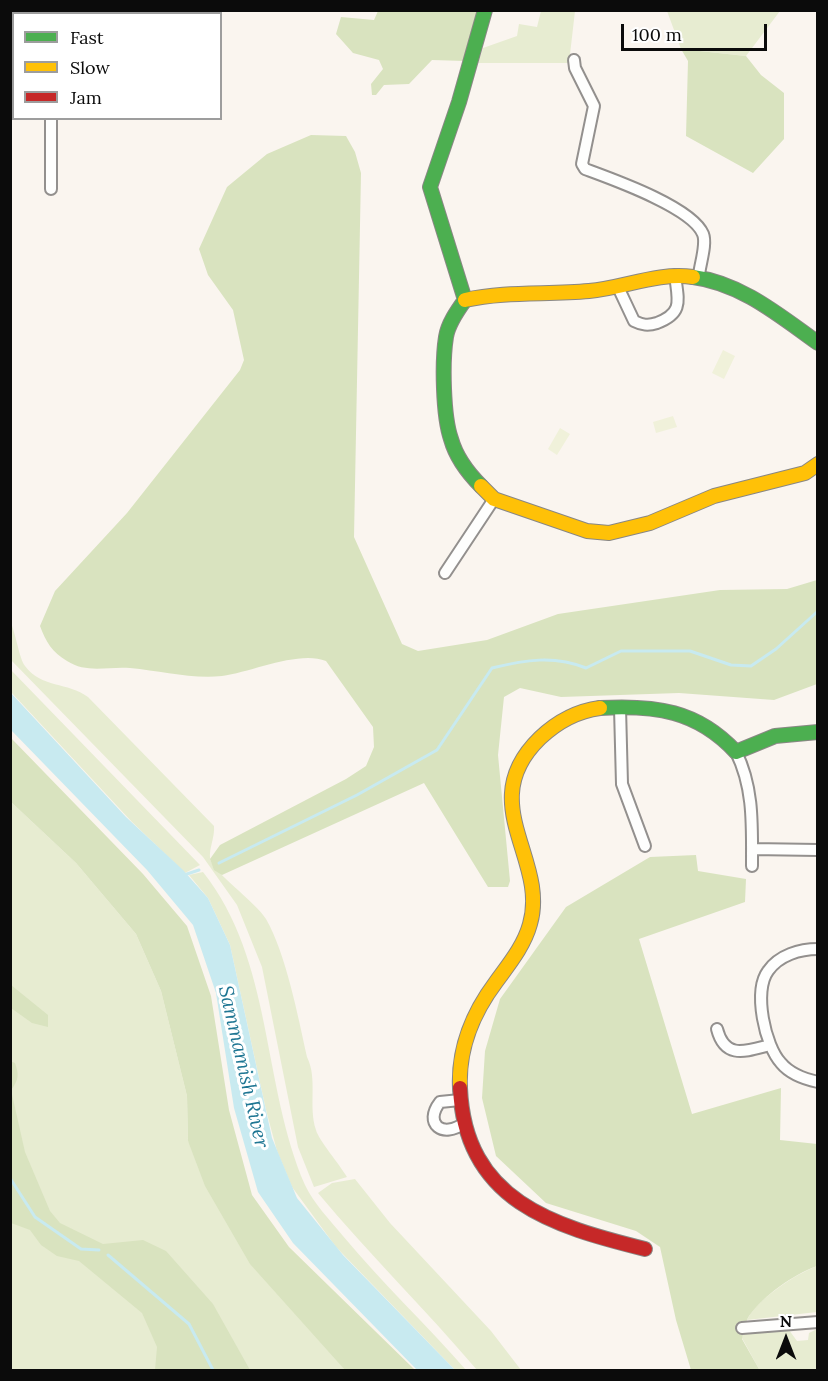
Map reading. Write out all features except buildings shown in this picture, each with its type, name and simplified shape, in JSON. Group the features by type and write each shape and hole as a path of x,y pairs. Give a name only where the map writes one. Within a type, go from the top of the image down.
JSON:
{"street":[{"path":"465,300 432,197 431,178 459,102 485,10"},
{"path":"574,60 575,68 594,106 582,164 585,169 638,188 698,225 704,236 699,276"},
{"path":"51,120 51,189"},
{"path":"618,287 634,321 642,325 651,325 671,318 676,311 678,303 675,275"},
{"path":"818,343 741,290 699,276 675,275 588,291 491,293 465,300 455,314 446,336 445,410 457,455 473,478 494,499 587,531 609,533 650,523 714,496 805,472 818,464"},
{"path":"445,573 494,499"},
{"path":"620,708 622,784 645,846"},
{"path":"645,1249 570,1229 529,1210 498,1184 480,1158 464,1123 460,1100 463,1042 488,990 528,933 532,918 533,890 515,833 511,808 521,764 539,737 558,722 594,709 660,709 682,713 701,721 722,735 736,752 748,780 752,803 752,866"},
{"path":"736,752 764,738 789,732 818,732"},
{"path":"752,849 818,850"},
{"path":"818,949 795,951 768,971 762,991 762,1007 770,1045 781,1064 805,1080 818,1082"},
{"path":"717,1029 720,1041 732,1050 747,1051 770,1045"},
{"path":"460,1100 440,1102 434,1110 433,1120 438,1128 446,1132 456,1130 464,1123"},
{"path":"742,1328 818,1322"}],"green space":[{"path":"667,10 780,11 746,56 681,49"},
{"path":"378,11 478,11 465,61 432,60 409,84 384,85 376,95 372,95 371,84 383,69 379,60 353,53 336,34 341,17 374,20"},
{"path":"541,11 575,11 569,63 478,63 483,48 517,36 519,24 537,27"},
{"path":"681,49 746,56 761,75 784,93 784,139 753,173 686,136 688,61"},
{"path":"311,135 346,136 355,152 361,173 354,537 402,644 418,651 487,640 558,614 720,590 787,589 817,580 817,684 774,700 679,693 561,697 520,688 504,697 498,755 510,881 508,887 488,887 424,783 222,875 214,870 210,859 220,845 346,779 366,766 374,747 373,727 326,661 303,658 234,674 210,677 130,668 90,668 75,665 57,654 47,642 40,626 55,591 127,513 240,370 244,360 233,310 208,275 199,249 227,187 267,154"},
{"path":"723,350 735,356 724,379 712,373"},
{"path":"673,416 677,427 656,433 653,422"},
{"path":"560,428 570,434 557,455 548,449"},
{"path":"10,621 23,662 31,673 47,682 72,689 88,697 214,826 210,854 212,864 261,912 280,950 312,1074 316,1130 347,1177 314,1187 298,1147 262,967 237,905 203,857 11,660"},
{"path":"10,669 200,865 185,873 132,822 11,692"},
{"path":"11,738 143,874 187,926 211,996 229,1110 252,1195 289,1247 415,1370 345,1370 250,1264 205,1186 188,1141 187,1096 161,991 136,934 76,863 11,802"},
{"path":"11,802 76,863 136,934 161,991 187,1096 188,1141 345,1370 11,1370"},
{"path":"696,855 698,871 746,879 745,902 639,939 692,1114 781,1088 780,1140 817,1144 817,1266 780,1286 763,1300 748,1318 742,1339 759,1369 763,1370 691,1370 676,1320 660,1247 636,1231 546,1203 496,1156 482,1098 485,1051 500,999 566,907 650,857"},
{"path":"203,872 226,907 243,945 255,984 280,1106 305,1185 323,1212 358,1253 466,1370 455,1370 336,1247 292,1187 277,1151 266,1110 230,945 208,898 189,875"},
{"path":"11,985 48,1015 48,1027 32,1023 11,1008"},
{"path":"10,1061 15,1063 17,1070 18,1077 11,1090 25,1152 50,1211 60,1223 103,1244 143,1240 166,1251 213,1304 250,1370 155,1370 157,1347 142,1313 79,1261 57,1256 41,1245 30,1230 11,1223"},
{"path":"355,1179 390,1223 491,1331 521,1370 477,1370 318,1193 332,1183"},
{"path":"817,1266 817,1312 747,1320 759,1304 778,1288"},
{"path":"817,1329 817,1370 759,1369 742,1338 744,1332 789,1330 797,1341 808,1340 809,1333"}],"water":[{"name":"Sammamish River","path":"10,692 126,817 183,870 208,898 230,945 272,1138 297,1198 343,1255 455,1370 417,1370 293,1243 258,1192 234,1108 216,993 193,925 147,870 11,730"}],"waterway":[{"path":"219,863 357,795 437,750 492,668 539,660 562,661 586,668 621,651 690,651 731,665 751,666 776,649 818,611"},
{"path":"184,875 199,870"},
{"path":"10,1178 35,1217 81,1249 99,1250"},
{"path":"108,1255 189,1324 213,1370"}],"traffic: fast":[{"path":"481,486 459,458 448,429 444,389 446,337 451,322 465,300 430,187 459,102 485,10"},
{"path":"693,277 711,280 744,293 818,343"},
{"path":"600,708 639,708 674,713 706,727 736,752 775,736 818,732"}],"traffic: slow":[{"path":"465,300 496,295 589,291 654,278 693,277"},
{"path":"481,486 494,499 587,531 609,533 650,523 714,496 805,473 818,464"},
{"path":"460,1088 461,1059 468,1032 487,994 520,947 530,924 533,900 530,877 512,808 513,785 521,762 540,738 553,727 575,715 600,708"}],"traffic: jam":[{"path":"460,1088 466,1126 478,1158 496,1183 520,1202 547,1218 578,1230 645,1249"}]}
